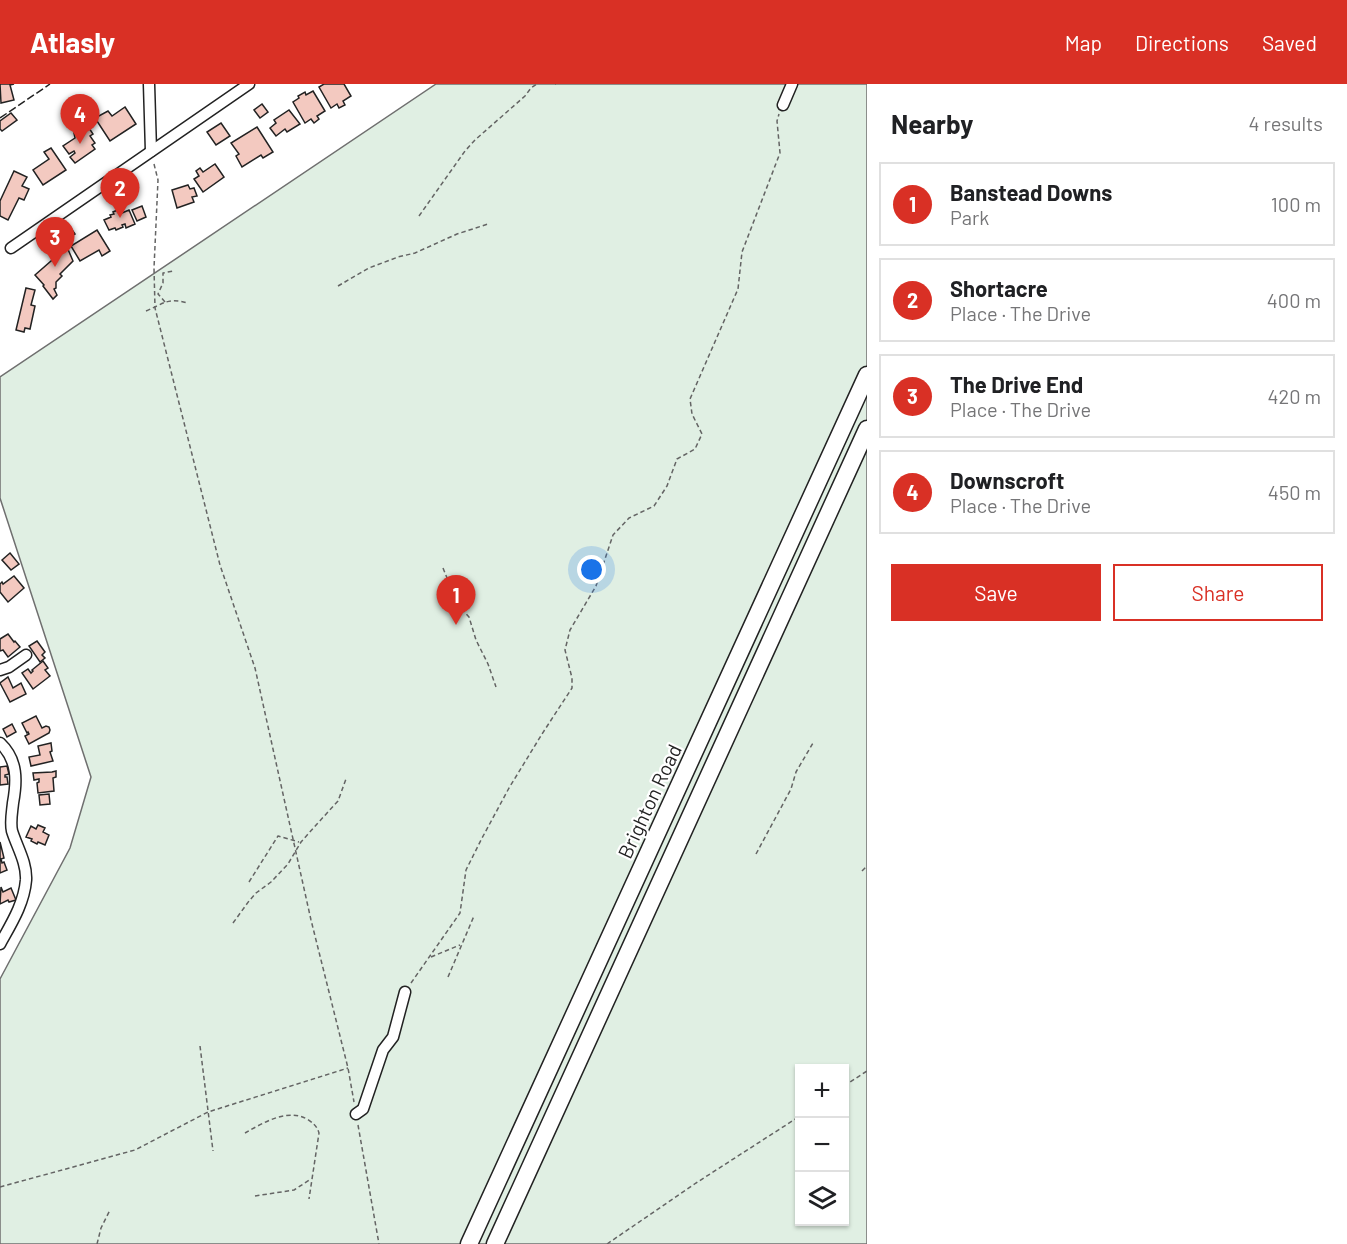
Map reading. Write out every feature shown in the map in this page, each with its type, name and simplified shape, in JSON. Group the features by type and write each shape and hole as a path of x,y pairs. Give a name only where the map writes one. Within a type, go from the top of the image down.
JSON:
{"highway":[{"name":"Brighton Road","path":"469,1244 867,375"},
{"path":"495,1244 867,429"}],"street":[{"path":"149,84 151,151"},
{"path":"11,248 249,84"},
{"path":"783,105 792,84"},
{"path":"0,670 9,668 26,655"},
{"path":"0,743 13,763 17,778 11,822 24,863 26,879 22,903 0,944"},
{"path":"356,1113 363,1109 383,1050 393,1037 405,992"}],"path":[{"path":"419,216 465,151 537,84"},
{"path":"405,992 460,913 466,870 509,788 572,688 572,678 565,650 570,630 596,586 613,535 629,518 654,506 667,486 677,459 695,449 702,434 692,414 690,399 738,289 742,252 780,153 777,121 783,105"},
{"path":"151,151 158,180 154,268 155,308 220,565 255,668 311,920 348,1068 379,1244"},
{"path":"338,286 369,268 415,253 457,234 488,224"},
{"path":"166,303 158,294 163,283 163,273 173,271"},
{"path":"146,311 172,300 188,303"},
{"path":"443,568 458,605 468,618 496,687"},
{"path":"756,854 791,789 796,772 813,743"},
{"path":"233,923 256,893 271,882 288,864 301,842 338,801 346,779"},
{"path":"249,882 278,836 301,842"},
{"path":"862,870 867,866"},
{"path":"448,977 474,916"},
{"path":"429,957 461,945"},
{"path":"200,1046 213,1151"},
{"path":"0,1187 135,1150 208,1112 348,1068"},
{"path":"849,1083 867,1071"},
{"path":"245,1133 281,1117 300,1116 315,1125 319,1133 309,1200"},
{"path":"607,1244 797,1118"},
{"path":"255,1196 294,1190 312,1178"},
{"path":"97,1244 100,1228 110,1210"}],"green space":[{"path":"436,84 867,84 867,1244 0,1244 0,979 70,848 91,777 0,498 0,377"}],"building":[{"path":"0,84 14,84 10,85 14,100 1,103"},
{"path":"324,84 344,84 351,96 343,101 345,105 339,108 337,104 331,108 319,87"},
{"path":"313,91 325,111 317,116 319,119 314,123 311,119 305,123 293,102 305,92 306,95"},
{"path":"262,104 268,112 260,118 254,110"},
{"path":"125,107 136,124 110,141 95,118 108,111 112,116"},
{"path":"289,110 300,124 287,132 285,129 276,136 270,128 276,123 274,120"},
{"path":"11,113 17,120 2,131 0,121"},
{"path":"221,123 230,136 216,145 207,132"},
{"path":"87,125 93,134 90,136 95,143 92,145 95,149 75,163 70,157 75,153 74,151 69,154 63,146 75,138 75,130 79,129 83,133 82,129"},
{"path":"257,127 273,152 263,158 261,155 242,167 236,156 239,154 231,143"},
{"path":"51,148 66,170 43,185 33,170 49,159 44,152"},
{"path":"215,164 224,177 203,192 194,179 199,176 196,171 200,168 203,172"},
{"path":"14,171 27,177 22,186 29,189 24,200 19,198 8,220 0,216 0,201"},
{"path":"188,185 190,189 194,188 197,196 192,197 194,202 177,208 172,190"},
{"path":"142,206 146,217 137,221 132,210"},
{"path":"120,209 122,213 129,210 135,224 126,228 125,224 116,230 115,228 109,230 104,220"},
{"path":"68,224 75,234 65,240 59,229"},
{"path":"97,230 110,251 102,256 99,250 80,261 71,246"},
{"path":"67,247 73,261 60,274 62,276 56,282 54,289 57,295 53,299 35,275"},
{"path":"26,288 35,290 31,305 35,306 30,329 25,328 24,332 16,330"},
{"path":"10,553 19,564 11,570 2,560"},
{"path":"14,576 24,588 8,602 0,592 0,584"},
{"path":"8,634 20,647 8,657 3,650 0,651 0,639"},
{"path":"37,641 45,652 42,655 45,658 40,662 29,646"},
{"path":"43,661 48,668 45,670 50,676 33,689 22,673 28,669 31,673"},
{"path":"8,677 13,688 21,683 26,694 10,702 0,683"},
{"path":"36,716 42,728 46,726 50,730 49,733 29,744 25,736 29,734 22,723"},
{"path":"12,724 16,732 7,737 3,729"},
{"path":"51,743 52,751 50,752 53,761 31,766 29,757 40,755 38,746"},
{"path":"7,766 9,774 5,777 7,777 8,784 0,785 0,767"},
{"path":"56,771 56,777 53,778 54,791 38,793 39,779 34,780 33,773"},
{"path":"49,794 50,804 40,805 39,795"},
{"path":"38,825 45,828 43,832 49,835 45,845 38,842 37,844 26,837 31,826 36,829"},
{"path":"0,842 4,858 1,859 2,863 4,862 7,870 0,873"},
{"path":"1,887 3,892 11,888 16,900 9,902 8,900 0,904"}],"fence":[{"path":"0,118 50,84"}],"place":[{"name":"Downscroft","path":"80,144"},
{"name":"Shortacre","path":"120,218"},
{"name":"The Drive End","path":"55,267"},
{"name":"Banstead Downs","path":"456,625"}]}
